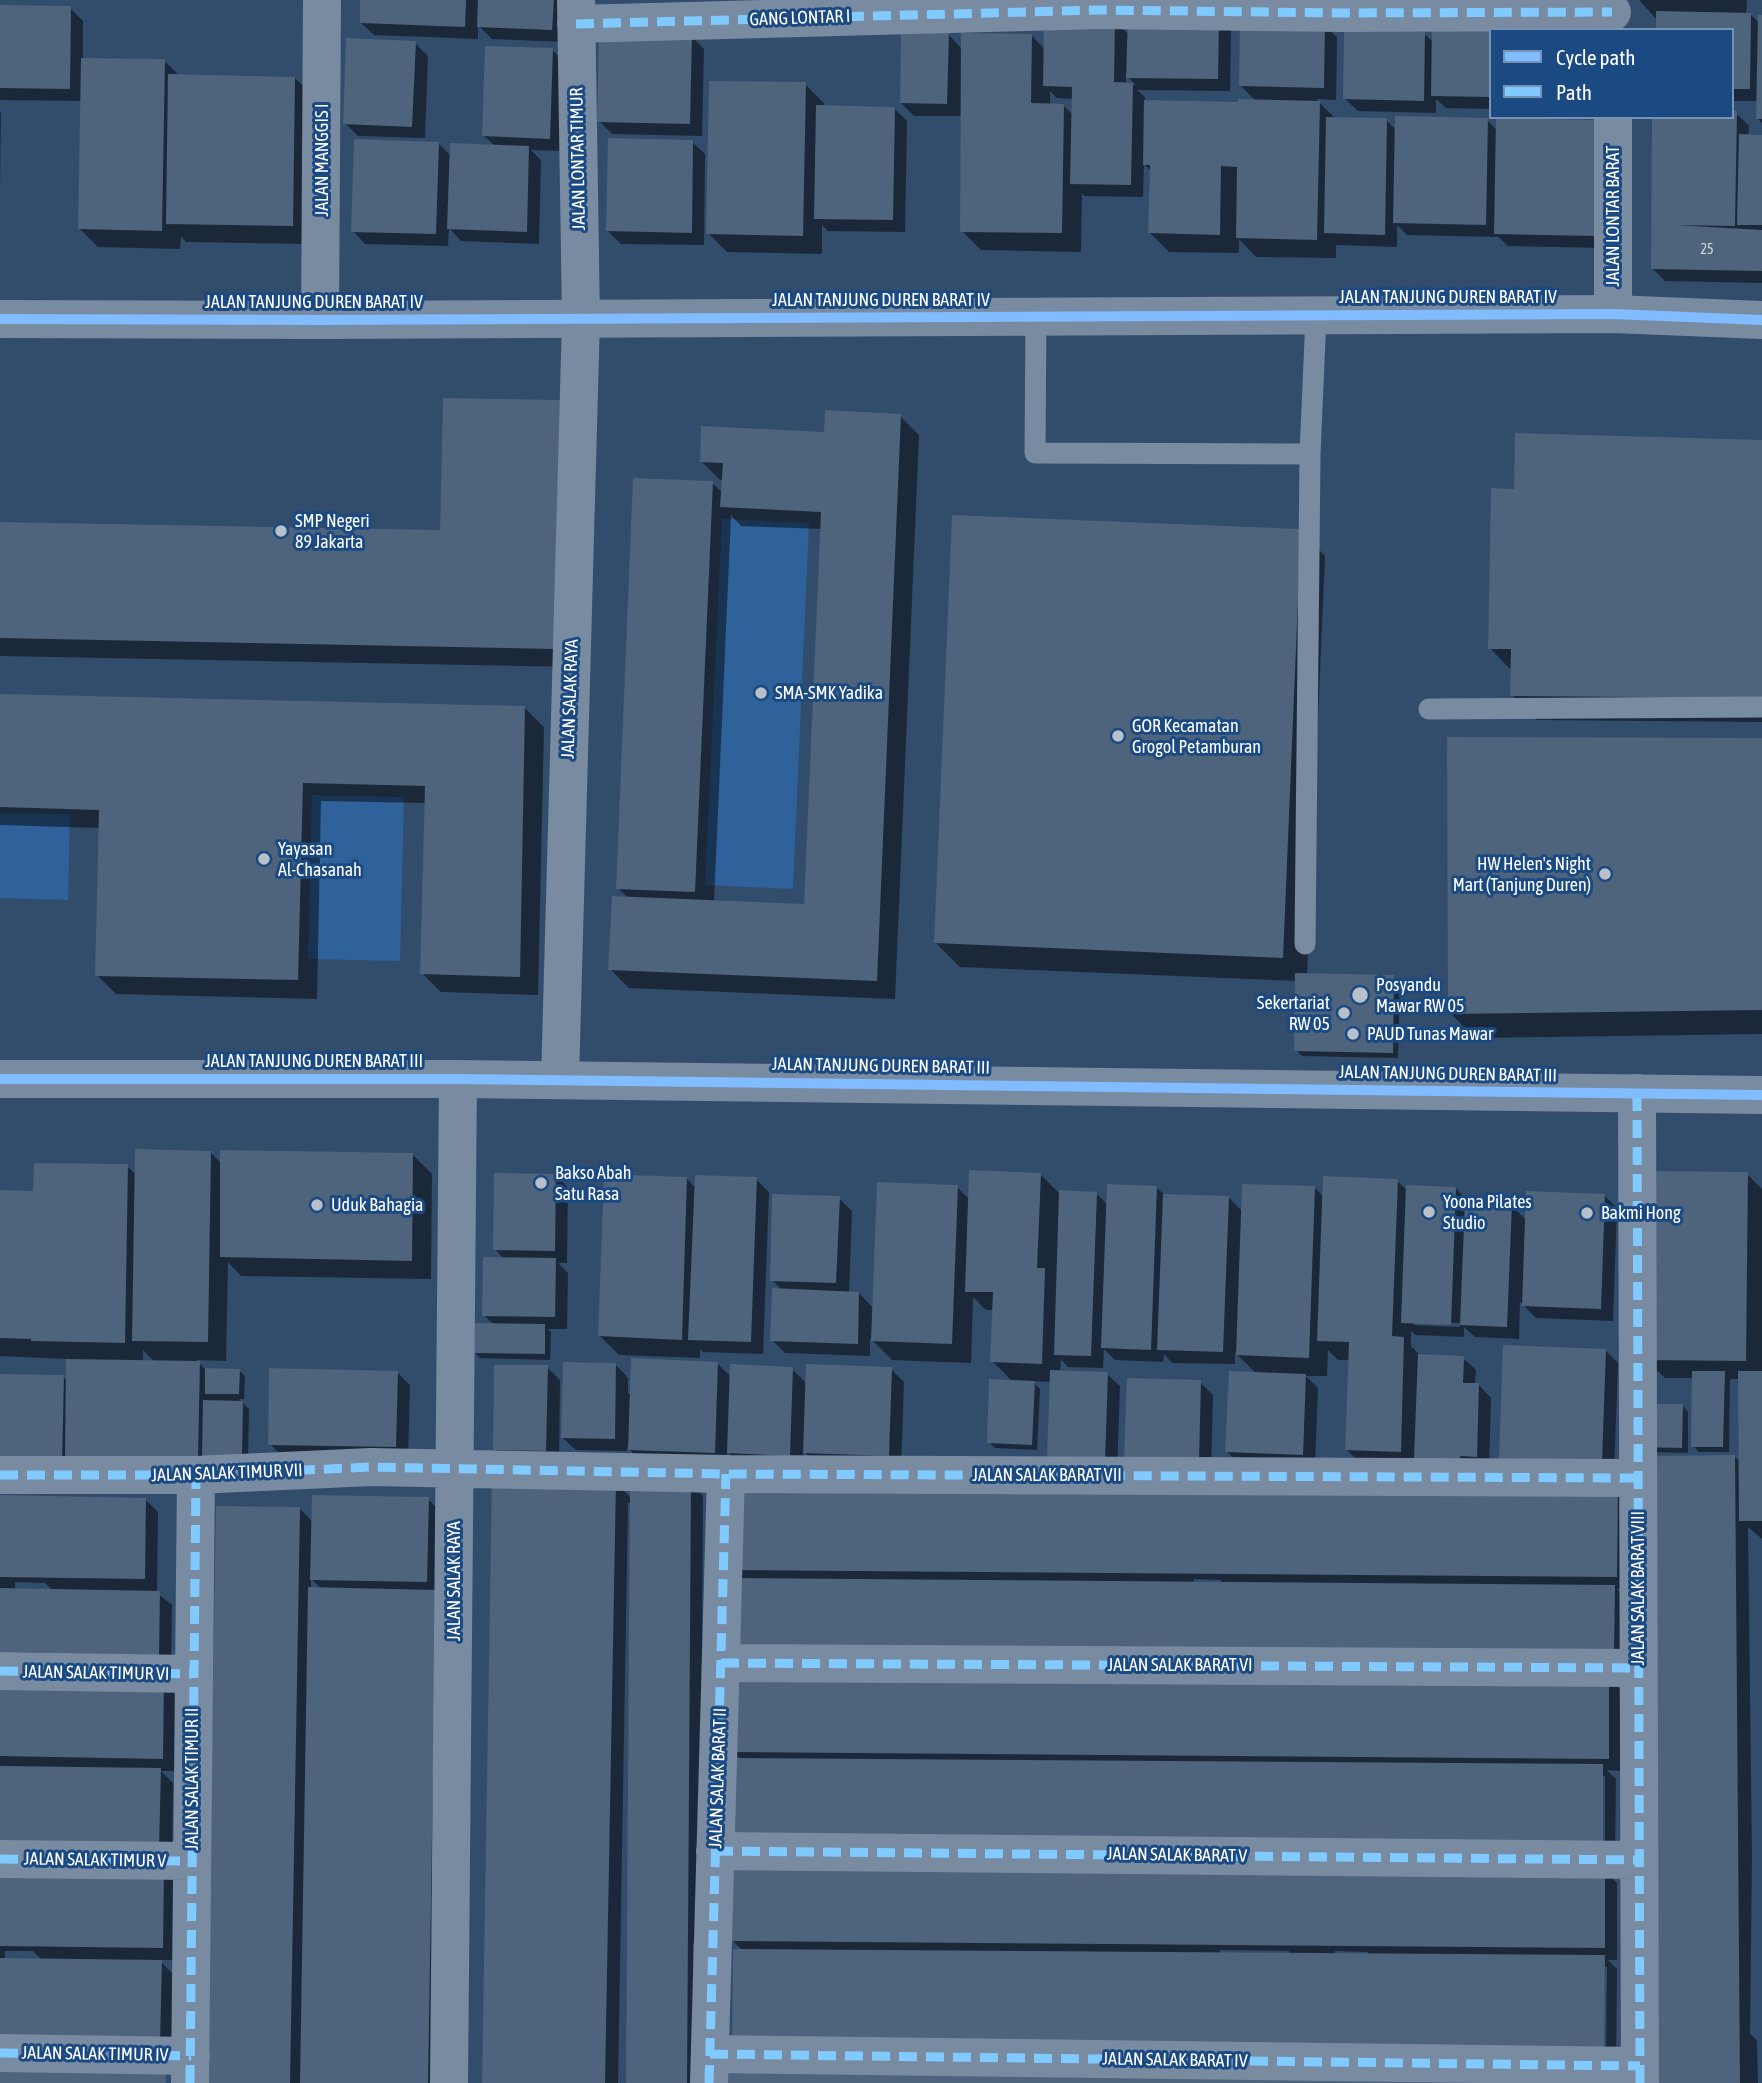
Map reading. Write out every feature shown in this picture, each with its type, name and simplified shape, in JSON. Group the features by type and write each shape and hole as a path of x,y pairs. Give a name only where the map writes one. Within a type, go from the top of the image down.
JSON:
{"street":[{"name":"JALAN MANGGIS I","path":"320,320 322,0"},
{"name":"GANG LONTAR I","path":"576,12 1100,10 1612,14"},
{"name":"JALAN LONTAR TIMUR","path":"576,12 581,319"},
{"name":"JALAN LONTAR BARAT","path":"1613,119 1613,314"},
{"name":"JALAN TANJUNG DUREN BARAT IV","path":"0,319 1613,314 1762,320"},
{"name":"JALAN SALAK RAYA","path":"560,1080 581,319"},
{"name":"JALAN TANJUNG DUREN BARAT III","path":"0,1079 458,1079 1762,1095"},
{"name":"JALAN SALAK RAYA","path":"449,2083 458,1079"},
{"name":"JALAN SALAK BARAT VIII","path":"1637,1093 1640,2075"},
{"name":"JALAN SALAK TIMUR VII","path":"0,1475 196,1475 371,1467 455,1469"},
{"name":"JALAN SALAK BARAT VII","path":"455,1469 726,1474 1638,1478"},
{"name":"JALAN SALAK BARAT II","path":"710,2068 726,1474"},
{"name":"JALAN SALAK TIMUR II","path":"191,2069 192,1674 196,1475"},
{"name":"JALAN SALAK BARAT VI","path":"721,1663 1639,1668"},
{"name":"JALAN SALAK TIMUR VI","path":"0,1671 192,1674"},
{"name":"JALAN SALAK BARAT V","path":"715,1851 1639,1860"},
{"name":"JALAN SALAK TIMUR V","path":"0,1859 191,1861"},
{"name":"JALAN SALAK TIMUR IV","path":"0,2053 191,2069"},
{"name":"JALAN SALAK BARAT IV","path":"710,2068 1640,2075"}],"lane":[{"path":"1305,944 1310,454 1316,316"},
{"path":"1036,317 1035,453 1310,454"},
{"path":"1429,709 1762,707"}],"shaded area":[{"path":"722,519 809,523 793,889 705,885"},
{"path":"312,795 404,797 400,961 308,959"},
{"path":"0,813 70,814 68,900 0,898"}],"building":[{"path":"360,0 466,0 465,27 360,23"},
{"path":"478,0 554,0 552,30 477,27"},
{"path":"0,5 71,6 70,89 0,88"},
{"path":"1656,11 1751,13 1750,89 1734,89 1734,28 1656,28"},
{"path":"1128,15 1219,17 1218,79 1126,78"},
{"path":"1758,15 1762,15 1762,119 1756,119"},
{"path":"1044,17 1115,18 1114,82 1133,83 1131,185 1070,184 1072,87 1043,86"},
{"path":"1240,22 1325,23 1324,88 1239,86"},
{"path":"1432,27 1491,28 1489,97 1431,96"},
{"path":"1344,31 1425,32 1424,101 1343,99"},
{"path":"599,32 692,34 690,124 597,122"},
{"path":"901,32 949,33 947,104 900,103"},
{"path":"961,33 1032,34 1031,103 1064,104 1062,233 960,232"},
{"path":"346,38 416,41 412,127 343,124"},
{"path":"485,46 553,48 550,139 482,136"},
{"path":"81,58 165,59 162,231 78,229"},
{"path":"168,74 295,77 293,226 166,224"},
{"path":"709,81 806,82 803,236 706,234"},
{"path":"1238,99 1320,101 1317,240 1236,238 1237,167 1221,166 1220,235 1148,233 1150,165 1143,165 1144,100 1238,102"},
{"path":"816,105 895,107 893,220 814,219"},
{"path":"1734,111 1737,111 1735,226 1675,225 1762,230 1762,271 1651,269 1652,119 1734,119"},
{"path":"1395,116 1488,118 1486,225 1393,223"},
{"path":"1326,117 1387,118 1385,235 1324,233"},
{"path":"1496,119 1596,120 1594,236 1494,234"},
{"path":"1739,134 1762,135 1762,225 1737,225"},
{"path":"608,138 693,140 692,233 606,231"},
{"path":"354,139 439,142 436,234 351,232"},
{"path":"450,143 529,146 527,232 447,229"},
{"path":"443,398 560,400 555,649 0,638 0,522 440,530"},
{"name":"SMA-SMK Yadika","path":"825,410 901,414 877,981 608,970 612,896 804,904 821,512 720,507 723,463 700,462 701,426 824,432"},
{"path":"1515,433 1762,440 1762,698 1510,696 1511,649 1488,649 1491,488 1514,489"},
{"path":"633,478 713,481 695,892 616,889"},
{"name":"GOR Kecamatan Grogol Petamburan","path":"952,515 1301,529 1283,958 934,943"},
{"path":"0,694 525,706 520,977 420,974 425,786 303,783 298,980 95,976 99,810 0,807"},
{"name":"HW Helen's Night Mart (Tanjung Duren)","path":"1447,737 1762,738 1762,1010 1448,1014"},
{"name":"Sekertariat RW 05","path":"1295,973 1394,975 1393,1053 1294,1051"},
{"path":"135,1149 211,1151 208,1342 132,1341"},
{"name":"Uduk Bahagia","path":"220,1150 413,1153 412,1261 220,1257"},
{"path":"34,1163 128,1164 125,1343 0,1338 0,1190 33,1191"},
{"path":"969,1170 1041,1173 1037,1268 1045,1268 1042,1364 990,1362 993,1292 965,1292"},
{"path":"1645,1171 1748,1172 1746,1361 1645,1360"},
{"path":"494,1173 556,1174 555,1251 493,1250"},
{"path":"604,1174 687,1177 682,1340 598,1336"},
{"path":"695,1175 757,1177 751,1342 688,1340"},
{"path":"1323,1176 1398,1179 1392,1336 1404,1337 1401,1452 1345,1450 1349,1342 1317,1341"},
{"path":"877,1182 958,1185 952,1344 871,1341"},
{"path":"1107,1184 1157,1186 1151,1350 1101,1348"},
{"path":"1242,1184 1315,1186 1309,1358 1236,1355"},
{"path":"1406,1185 1456,1187 1451,1325 1401,1323"},
{"path":"1059,1190 1097,1192 1091,1356 1054,1355"},
{"path":"1526,1191 1605,1194 1601,1309 1522,1306"},
{"path":"772,1194 840,1196 836,1283 770,1281"},
{"path":"1163,1194 1229,1196 1223,1352 1157,1350"},
{"path":"1465,1201 1512,1203 1507,1327 1460,1325"},
{"path":"483,1257 556,1258 555,1317 482,1316"},
{"path":"772,1288 859,1292 858,1344 770,1341"},
{"path":"473,1323 545,1324 545,1354 472,1353"},
{"path":"1503,1345 1606,1349 1602,1462 1499,1459"},
{"path":"1418,1354 1464,1356 1463,1383 1479,1383 1477,1457 1460,1456 1460,1460 1414,1458"},
{"path":"631,1358 718,1362 715,1453 628,1450"},
{"path":"66,1359 200,1361 198,1458 65,1456"},
{"path":"563,1362 616,1363 615,1439 561,1438"},
{"path":"730,1364 793,1367 790,1456 727,1453"},
{"path":"806,1364 892,1367 889,1456 803,1453"},
{"path":"494,1365 548,1365 546,1451 493,1450"},
{"path":"205,1368 240,1369 239,1394 205,1394"},
{"path":"269,1368 398,1371 396,1447 268,1445"},
{"path":"1050,1370 1108,1372 1105,1461 1047,1459"},
{"path":"1229,1371 1306,1374 1303,1455 1225,1452"},
{"path":"1692,1371 1725,1371 1723,1447 1691,1447"},
{"path":"1738,1371 1762,1371 1762,1521 1739,1521"},
{"path":"0,1374 64,1375 62,1465 0,1464"},
{"path":"1127,1378 1201,1380 1199,1461 1124,1459"},
{"path":"989,1379 1035,1381 1032,1445 987,1443"},
{"path":"203,1400 243,1401 242,1457 202,1456"},
{"path":"1642,1404 1683,1404 1682,1448 1641,1447"},
{"path":"1735,1455 1740,2083 1654,2083 1649,1456"},
{"path":"492,1478 616,1480 605,2083 482,2083"},
{"path":"728,1479 1618,1486 1617,1577 727,1570"},
{"path":"630,1481 691,1481 687,2083 626,2083"},
{"path":"0,1495 146,1498 145,1579 0,1577"},
{"path":"312,1495 429,1497 427,1582 310,1580"},
{"path":"216,1506 300,1507 290,2083 206,2083"},
{"path":"730,1578 1615,1585 1614,1657 730,1650"},
{"path":"308,1587 436,1590 428,2083 300,2083"},
{"path":"0,1588 160,1591 159,1655 0,1652"},
{"path":"731,1670 1609,1676 1609,1759 731,1752"},
{"path":"0,1678 164,1680 163,1759 0,1756"},
{"path":"733,1758 1603,1764 1603,1847 733,1841"},
{"path":"0,1766 161,1768 159,1849 0,1847"},
{"path":"731,1863 1605,1869 1605,1948 731,1941"},
{"path":"0,1867 164,1870 163,1948 0,1946"},
{"path":"733,1949 1605,1955 1604,2052 732,2045"},
{"path":"0,1958 162,1960 160,2044 0,2041"},
{"path":"718,2067 1601,2083 718,2083"},
{"path":"0,2070 166,2073 166,2083 0,2083"}],"marked path":[{"path":"576,24 1100,10 1612,12"},
{"path":"1637,1093 1640,2083"},
{"path":"0,1475 196,1475 371,1467 726,1474 1638,1478"},
{"path":"709,2083 726,1474"},
{"path":"190,2083 196,1475"},
{"path":"721,1663 1638,1668"},
{"path":"0,1671 192,1674"},
{"path":"715,1851 1639,1860"},
{"path":"0,1859 191,1861"},
{"path":"0,2053 191,2056"},
{"path":"710,2054 1640,2066"}],"cycle path":[{"path":"0,319 1613,314 1762,320"},
{"path":"0,1079 458,1079 1762,1095"}],"place":[{"name":"SMP Negeri 89 Jakarta","path":"281,531"},
{"name":"SMA-SMK Yadika","path":"761,693"},
{"name":"GOR Kecamatan Grogol Petamburan","path":"1118,736"},
{"name":"Yayasan Al-Chasanah","path":"264,859"},
{"name":"HW Helen's Night Mart (Tanjung Duren)","path":"1605,874"},
{"name":"Posyandu Mawar RW 05","path":"1360,995"},
{"name":"Sekertariat RW 05","path":"1344,1013"},
{"name":"PAUD Tunas Mawar","path":"1353,1034"},
{"name":"Bakso Abah Satu Rasa","path":"541,1183"},
{"name":"Uduk Bahagia","path":"317,1205"},
{"name":"Yoona Pilates Studio","path":"1429,1212"},
{"name":"Bakmi Hong","path":"1587,1213"}]}
